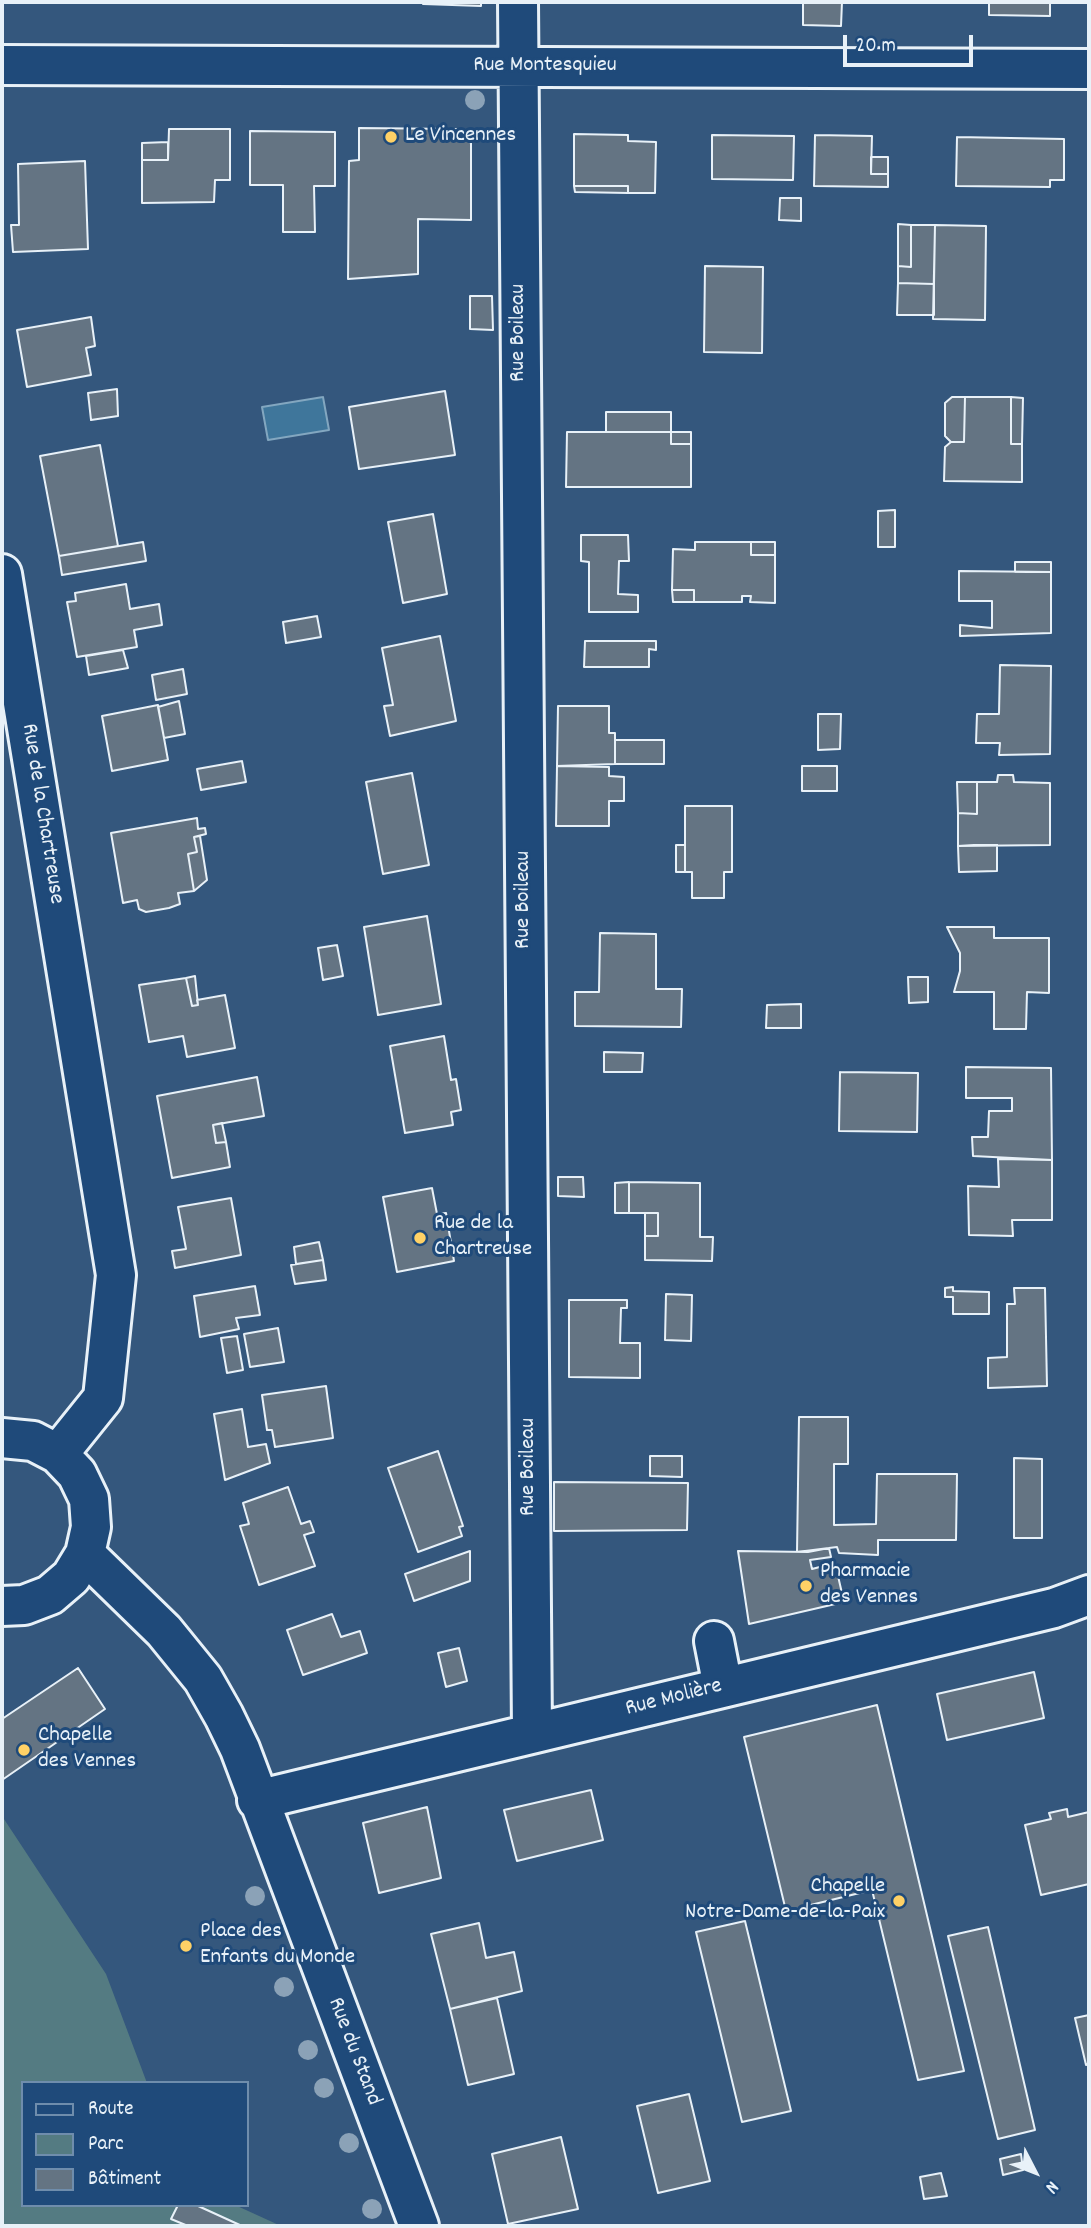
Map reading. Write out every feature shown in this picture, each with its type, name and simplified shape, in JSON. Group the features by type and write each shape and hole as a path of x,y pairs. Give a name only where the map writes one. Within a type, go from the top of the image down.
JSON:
{"street":[{"name":"Rue Boileau","path":"518,2 539,1602 532,1733"},
{"name":"Rue Montesquieu","path":"2,65 1089,69"},
{"name":"Rue de la Chartreuse","path":"2,574 116,1275 103,1398 58,1454"},
{"path":"2,1438 33,1441 58,1454 76,1474 89,1499 91,1527 85,1553 71,1577 50,1595 24,1605 2,1606"},
{"path":"85,1553 164,1631 204,1679 240,1749 257,1800"},
{"name":"Rue Molière","path":"257,1800 1054,1608 1089,1595"},
{"path":"714,1641 723,1687"},
{"name":"Rue du Stand","path":"257,1800 419,2226"}],"green space":[{"path":"2,1816 106,1974 146,2081 21,2081 21,2207 239,2207 281,2226 2,2226"}],"water":[{"path":"323,397 329,430 268,440 262,407"}],"building":[{"path":"481,2 481,6 423,4"},
{"path":"803,2 842,2 841,26 803,25"},
{"path":"989,2 1050,2 1050,16 989,15"},
{"path":"359,128 456,129 471,143 471,220 418,219 418,274 348,279 349,161 359,160"},
{"path":"169,129 230,129 230,180 215,180 214,202 142,203 142,160 168,160"},
{"path":"250,131 335,132 335,186 314,186 315,232 283,232 283,185 250,185"},
{"path":"574,134 628,135 628,141 656,142 655,193 628,193 628,186 574,186"},
{"path":"712,135 794,136 793,180 712,179"},
{"path":"815,135 872,136 871,174 888,174 888,187 814,186"},
{"path":"957,137 1064,139 1064,180 1050,180 1050,187 956,186"},
{"path":"168,142 168,160 142,160 142,143"},
{"path":"871,157 888,157 888,174 871,174"},
{"path":"85,161 88,249 13,252 11,225 19,225 18,164"},
{"path":"574,186 628,186 628,193 575,192"},
{"path":"780,198 801,198 801,221 779,220"},
{"path":"898,224 911,225 911,267 898,266"},
{"path":"911,225 935,225 934,284 898,283 898,266 911,267"},
{"path":"935,225 986,226 985,320 933,319"},
{"path":"705,266 763,267 762,353 704,352"},
{"path":"898,283 934,284 934,315 897,315"},
{"path":"470,296 492,296 493,330 470,329"},
{"path":"91,317 95,346 86,348 91,375 27,387 17,330"},
{"path":"117,389 118,416 91,420 88,393"},
{"path":"445,391 455,455 359,469 349,407"},
{"path":"952,397 965,397 964,442 951,442 945,436 945,403"},
{"path":"965,397 1011,397 1011,444 1022,444 1022,482 944,481 945,447 951,442 964,442"},
{"path":"1011,397 1023,398 1022,444 1011,444"},
{"path":"606,412 671,412 671,432 606,432"},
{"path":"567,432 671,432 671,444 691,444 691,487 566,487"},
{"path":"671,432 691,432 691,444 671,444"},
{"path":"100,445 118,546 59,556 40,456"},
{"path":"895,510 895,547 878,547 878,511"},
{"path":"433,514 447,594 403,603 388,522"},
{"path":"581,535 628,535 629,561 619,561 618,594 638,595 638,612 589,612 589,562 581,561"},
{"path":"143,542 146,561 62,575 59,556"},
{"path":"695,542 751,542 751,555 775,555 775,603 750,602 751,596 742,596 742,602 694,602 694,590 672,590 673,549 695,550"},
{"path":"751,542 775,542 775,555 751,555"},
{"path":"1015,562 1051,562 1051,572 1015,572"},
{"path":"959,571 1051,572 1051,633 960,636 960,625 992,628 992,601 959,601"},
{"path":"126,584 130,609 159,604 162,625 134,630 137,647 77,657 67,602 76,601 75,593"},
{"path":"672,590 694,590 694,602 673,602"},
{"path":"317,616 321,637 286,643 283,622"},
{"path":"440,636 456,721 390,736 384,706 393,705 382,648"},
{"path":"585,641 656,641 656,650 649,649 649,667 584,667"},
{"path":"123,650 128,668 89,675 86,656"},
{"path":"1000,665 1051,666 1050,754 999,755 1000,743 976,743 977,714 999,714"},
{"path":"183,669 187,694 156,700 152,675"},
{"path":"179,701 185,734 164,738 158,707"},
{"path":"158,705 168,760 112,771 102,716"},
{"path":"558,706 609,706 609,733 615,733 615,764 557,766"},
{"path":"818,714 841,714 840,749 818,750"},
{"path":"615,740 664,740 664,764 615,764"},
{"path":"242,761 246,782 201,790 197,769"},
{"path":"557,766 609,767 609,776 624,777 624,801 609,801 609,826 556,826"},
{"path":"802,766 837,766 837,791 802,791"},
{"path":"412,773 429,865 383,874 366,782"},
{"path":"998,775 1013,775 1014,782 1050,783 1050,845 958,846 958,813 977,814 977,782 997,782"},
{"path":"957,782 977,782 977,814 958,813"},
{"path":"685,806 732,806 732,872 724,872 724,898 692,898 692,872 685,872"},
{"path":"197,818 198,829 205,828 206,834 194,837 197,852 188,854 194,891 178,893 180,904 146,912 139,909 137,900 123,903 111,833"},
{"path":"200,836 207,880 194,891 188,854 197,852 194,837"},
{"path":"676,845 685,845 685,872 676,872"},
{"path":"997,845 997,871 959,872 958,846"},
{"path":"427,916 441,1004 378,1015 364,927"},
{"path":"947,927 994,927 994,938 1049,938 1049,993 1027,992 1026,1029 994,1029 994,992 954,992 960,971 960,953"},
{"path":"600,933 656,934 656,989 682,989 681,1027 575,1026 575,992 599,992"},
{"path":"337,945 343,976 323,980 318,948"},
{"path":"195,976 198,1005 192,1006 186,978"},
{"path":"908,977 928,977 928,1002 909,1003"},
{"path":"186,978 192,1006 198,1005 197,1000 225,995 235,1048 187,1057 183,1036 149,1042 139,985"},
{"path":"801,1004 801,1028 766,1028 767,1005"},
{"path":"444,1036 451,1080 456,1079 461,1110 451,1112 453,1125 405,1133 390,1046"},
{"path":"604,1052 643,1053 642,1072 604,1072"},
{"path":"966,1067 1051,1068 1052,1160 973,1156 972,1137 988,1137 989,1111 1012,1111 1012,1098 966,1098"},
{"path":"840,1072 918,1073 917,1132 839,1131"},
{"path":"257,1077 264,1116 213,1125 216,1143 226,1142 230,1167 172,1178 157,1096"},
{"path":"222,1123 226,1142 216,1143 213,1125"},
{"path":"998,1159 1052,1160 1052,1220 1012,1220 1013,1236 969,1235 968,1186 999,1187"},
{"path":"558,1177 583,1177 584,1197 558,1196"},
{"path":"629,1182 700,1183 700,1237 713,1237 712,1261 645,1260 645,1236 658,1236 658,1213 629,1213"},
{"path":"629,1182 629,1213 615,1213 615,1183"},
{"name":"Rue de la Chartreuse","path":"432,1188 437,1214 446,1213 454,1261 397,1272 383,1197"},
{"path":"231,1198 241,1255 175,1268 172,1251 186,1249 178,1207"},
{"path":"645,1213 658,1213 658,1236 645,1236"},
{"path":"319,1242 323,1260 296,1264 294,1247"},
{"path":"323,1260 326,1280 295,1284 291,1265"},
{"path":"255,1286 260,1315 236,1318 239,1329 200,1337 194,1296"},
{"path":"953,1287 953,1291 989,1292 989,1314 953,1314 953,1297 945,1297 945,1288"},
{"path":"1014,1288 1045,1288 1047,1386 988,1388 988,1358 1007,1357 1007,1304 1015,1304"},
{"path":"666,1294 692,1295 691,1341 665,1340"},
{"path":"569,1300 627,1300 627,1308 621,1308 620,1343 640,1343 640,1378 569,1377"},
{"path":"278,1328 284,1362 250,1367 244,1334"},
{"path":"237,1336 243,1370 227,1373 221,1338"},
{"path":"326,1386 333,1438 275,1447 272,1430 267,1430 262,1395"},
{"path":"242,1409 248,1447 266,1444 270,1463 225,1480 214,1414"},
{"path":"799,1417 848,1417 848,1464 834,1464 834,1525 876,1524 877,1474 957,1474 956,1540 878,1540 878,1555 839,1553 837,1547 797,1552"},
{"path":"438,1451 463,1526 459,1527 462,1536 418,1552 388,1468"},
{"path":"650,1456 682,1456 682,1477 650,1476"},
{"path":"1014,1458 1042,1459 1042,1538 1014,1538"},
{"path":"554,1482 688,1483 687,1530 554,1531"},
{"path":"288,1487 301,1524 310,1521 314,1532 304,1535 315,1566 259,1585 240,1526 249,1524 243,1503"},
{"path":"829,1548 831,1557 810,1560 812,1569 835,1563 844,1602 749,1624 738,1551 808,1552"},
{"path":"470,1551 470,1581 414,1601 405,1574"},
{"path":"332,1614 341,1637 360,1631 367,1653 303,1675 287,1630"},
{"path":"459,1648 467,1681 446,1687 438,1653"},
{"name":"Chapelle des Vennes","path":"78,1668 105,1709 2,1780 2,1719"},
{"path":"1034,1672 1044,1718 947,1740 937,1694"},
{"name":"Chapelle Notre-Dame-de-la-Paix","path":"877,1705 964,2071 918,2080 872,1890 786,1911 744,1737"},
{"path":"591,1790 603,1840 517,1861 504,1810"},
{"path":"427,1807 441,1878 379,1893 363,1823"},
{"path":"1067,1809 1068,1817 1089,1812 1089,1884 1041,1895 1025,1825 1051,1819 1049,1813"},
{"path":"745,1921 791,2111 742,2122 696,1932"},
{"path":"479,1923 486,1958 514,1952 522,1991 450,2009 431,1934"},
{"path":"988,1927 1035,2130 998,2139 948,1936"},
{"path":"497,1998 514,2074 468,2085 450,2009"},
{"path":"1089,2015 1089,2064 1086,2065 1075,2018"},
{"path":"689,2094 710,2181 658,2193 637,2106"},
{"path":"561,2137 578,2209 508,2224 492,2154"},
{"path":"1021,2154 1023,2170 1003,2175 1000,2159"},
{"path":"941,2173 947,2196 924,2199 920,2177"},
{"path":"177,2207 200,2207 242,2226 188,2226 171,2219"}],"place":[{"name":"Le Vincennes","path":"391,137"},
{"name":"Rue de la Chartreuse","path":"420,1238"},
{"name":"Pharmacie des Vennes","path":"806,1586"},
{"name":"Chapelle des Vennes","path":"24,1750"},
{"name":"Chapelle Notre-Dame-de-la-Paix","path":"899,1901"},
{"name":"Place des Enfants du Monde","path":"186,1946"}]}
